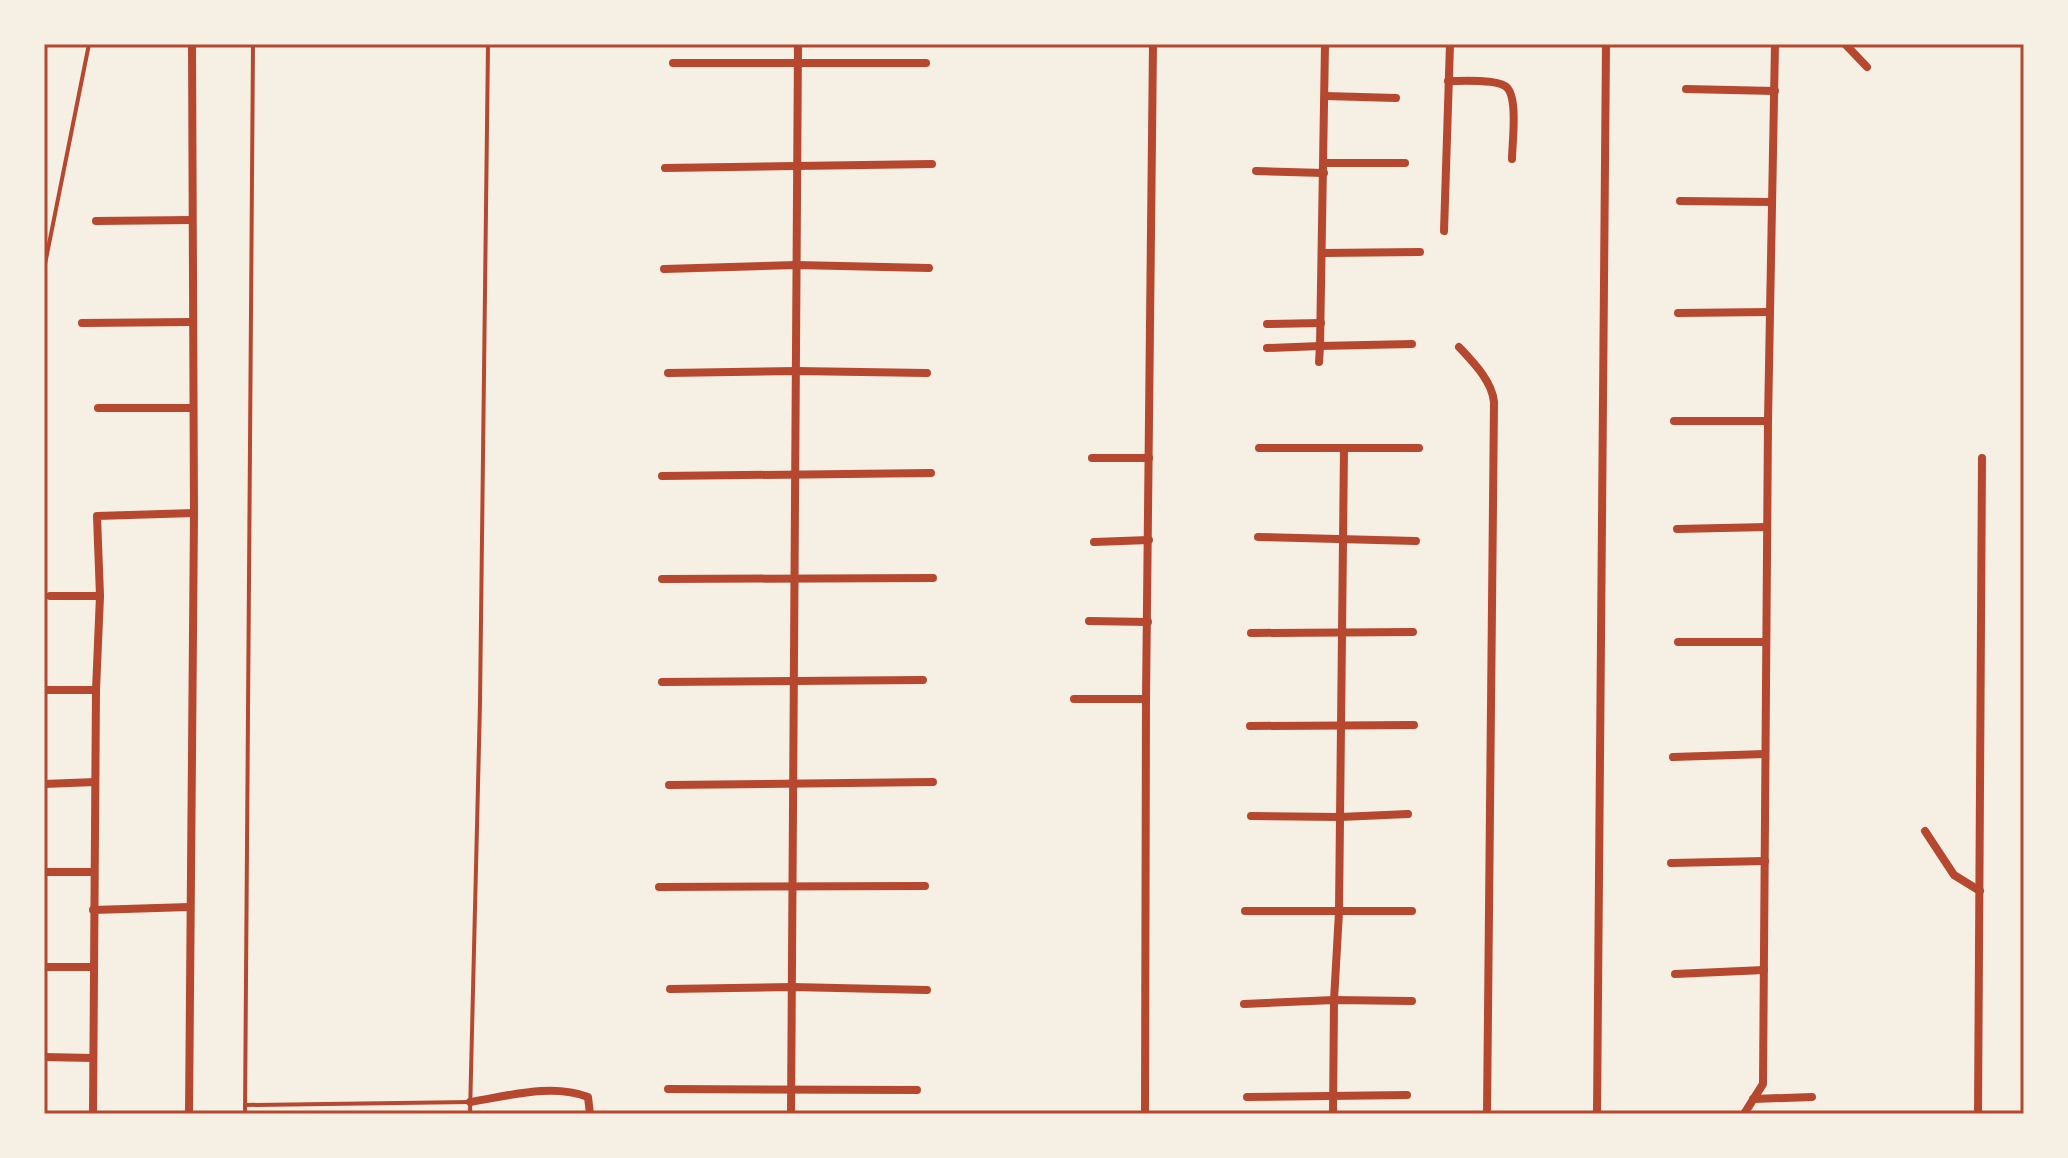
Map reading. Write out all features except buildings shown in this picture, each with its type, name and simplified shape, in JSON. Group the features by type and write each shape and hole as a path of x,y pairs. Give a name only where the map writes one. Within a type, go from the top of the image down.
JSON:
{"street":[{"path":"189,1114 194,513 192,44"},
{"path":"791,1114 798,44"},
{"path":"1145,1114 1153,44"},
{"path":"1319,362 1325,44"},
{"path":"1444,231 1450,44"},
{"path":"1597,1114 1606,44"},
{"path":"1744,1114 1763,1084 1768,421 1775,44"},
{"path":"1845,44 1867,67"},
{"path":"673,63 926,63"},
{"path":"1448,81 1494,82 1506,86 1513,104 1512,159"},
{"path":"1686,89 1775,91"},
{"path":"1325,96 1396,98"},
{"path":"1256,171 1405,163"},
{"path":"665,168 932,164"},
{"path":"1680,201 1771,202"},
{"path":"96,221 192,220"},
{"path":"1322,253 1420,252"},
{"path":"664,269 796,265 929,268"},
{"path":"1678,313 1770,312"},
{"path":"82,323 192,322"},
{"path":"1267,324 1321,323"},
{"path":"1267,348 1412,344"},
{"path":"1459,347 1484,377 1494,402 1487,1114"},
{"path":"668,373 927,373"},
{"path":"98,408 192,408"},
{"path":"1674,421 1768,421"},
{"path":"1259,448 1419,448"},
{"path":"1333,1114 1339,912 1344,448"},
{"path":"1092,458 1149,458"},
{"path":"1978,1114 1982,458"},
{"path":"662,476 931,473"},
{"path":"93,1114 93,910 100,596 97,516 194,513"},
{"path":"1677,529 1767,527"},
{"path":"1258,537 1416,541"},
{"path":"1094,542 1149,540"},
{"path":"662,579 933,578"},
{"path":"50,596 100,596"},
{"path":"1089,621 1148,622"},
{"path":"1251,633 1413,632"},
{"path":"1678,642 1766,642"},
{"path":"662,682 923,680"},
{"path":"44,690 96,690"},
{"path":"1074,699 1146,699"},
{"path":"1250,726 1414,725"},
{"path":"1673,757 1765,754"},
{"path":"44,784 95,782"},
{"path":"669,785 933,782"},
{"path":"1251,816 1408,814"},
{"path":"1925,831 1954,875 1980,891"},
{"path":"1671,863 1765,861"},
{"path":"44,872 94,872"},
{"path":"659,887 925,886"},
{"path":"93,910 189,907"},
{"path":"1245,911 1412,911"},
{"path":"44,967 94,967"},
{"path":"1675,974 1764,970"},
{"path":"670,989 792,987 927,990"},
{"path":"1244,1004 1412,1001"},
{"path":"44,1057 93,1058"},
{"path":"668,1089 917,1090"},
{"path":"470,1102 531,1092 574,1092 588,1097 590,1114"},
{"path":"1247,1097 1407,1095"},
{"path":"1753,1099 1812,1097"}],"lane":[{"path":"44,269 89,44"},
{"path":"245,1114 253,44"},
{"path":"470,1114 480,703 488,44"},
{"path":"245,1105 470,1102"}]}
